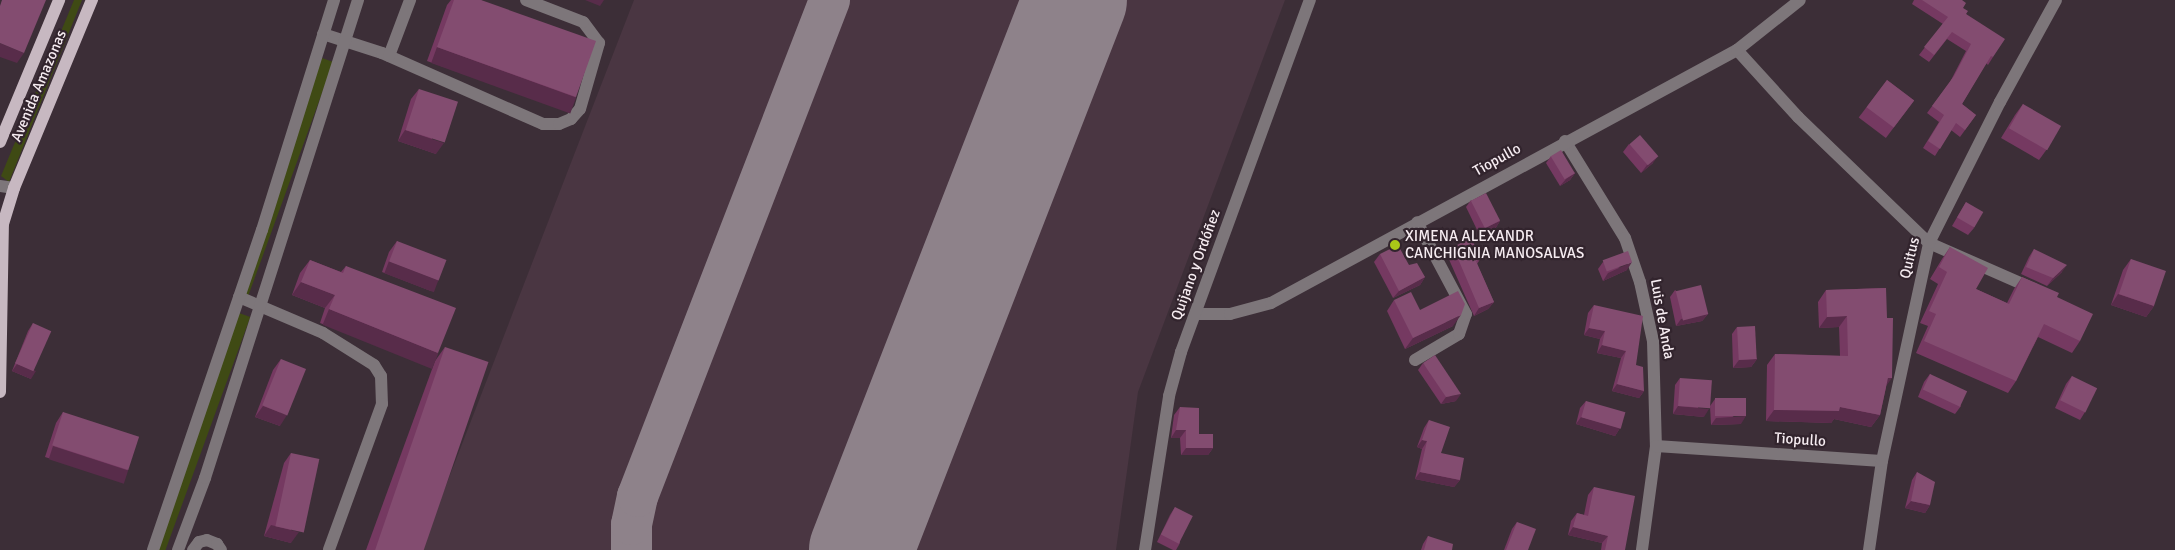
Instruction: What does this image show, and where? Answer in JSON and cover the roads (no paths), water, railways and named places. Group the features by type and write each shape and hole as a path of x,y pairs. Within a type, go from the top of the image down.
{"main road":[{"name":"Avenida Amazonas","path":"0,142 60,0"},
{"name":"Avenida Amazonas","path":"0,392 3,224 14,188 92,0"}],"street":[{"path":"153,550 239,297 334,0"},
{"path":"178,550 261,305 358,0"},
{"path":"389,56 410,0"},
{"path":"323,34 389,56 543,124 566,122 576,114 583,103 599,43 583,22 526,0"},
{"name":"Quijano y Ordóñez","path":"1145,550 1169,396 1196,314 1310,0"},
{"name":"Tiopullo","path":"1196,314 1230,314 1271,303 1565,141 1737,50 1800,0"},
{"name":"Quitus","path":"1869,550 1882,461 1929,243 2000,102 2056,0"},
{"path":"1737,50 1804,124 1929,243 2045,293"},
{"name":"Luis de Anda","path":"1565,141 1625,238 1640,282 1653,341 1656,446 1642,550"},
{"path":"0,186 14,188"},
{"path":"1415,360 1460,334 1466,314 1417,222"},
{"path":"239,297 323,333 374,365 381,376 382,404 329,550"},
{"name":"Tiopullo","path":"1656,446 1882,461"},
{"path":"193,550 199,542 207,540 217,544 221,550"}],"place":[{"name":"XIMENA ALEXANDR CANCHIGNIA MANOSALVAS","path":"1395,245"}]}
